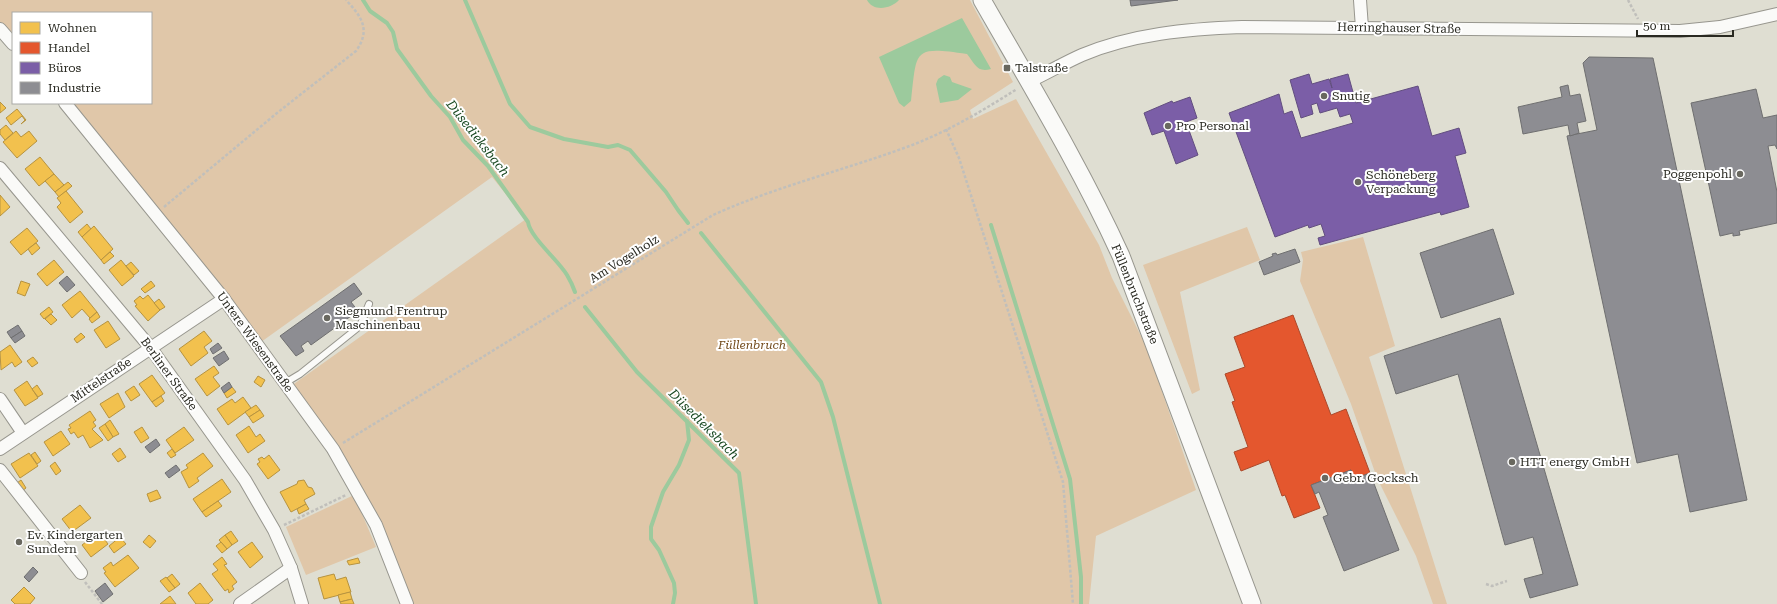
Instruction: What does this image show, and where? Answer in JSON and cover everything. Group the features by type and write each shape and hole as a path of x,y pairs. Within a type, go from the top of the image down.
{"street":[{"name":"Füllenbruchstraße","path":"982,0 1030,81 1096,201 1121,256 1252,604"},
{"path":"1360,0 1362,28"},
{"name":"Herringhauser Straße","path":"1030,81 1083,55 1137,38 1198,28 1703,29 1745,22 1777,14"},
{"path":"0,29 12,43"},
{"name":"Untere Wiesenstraße","path":"66,104 224,299 333,449 376,525 407,604"},
{"name":"Berliner Straße","path":"0,168 150,347 245,480 261,504 274,530 291,568 302,604"},
{"name":"Mittelstraße","path":"0,449 150,347 224,299"},
{"path":"0,399 23,433"},
{"path":"0,470 81,573"},
{"path":"240,604 275,577 291,568"}],"lane":[{"path":"285,383 300,374 360,326 369,304"}],"path":[{"path":"156,214 277,113 356,51 362,42 364,26 360,16 346,0"},
{"path":"1628,0 1643,30"},
{"name":"Am Vogelholz","path":"333,449 713,215 744,201 906,148 984,110 1030,81"},
{"path":"946,129 959,158 1063,482 1073,604"},
{"path":"274,530 357,490"},
{"path":"81,573 82,578 102,604"},
{"path":"1486,584 1492,586 1507,581"}],"green space":[{"name":"Füllenbruch","path":"0,0 970,0 1013,82 970,110 973,119 1016,99 1099,245 1112,278 1147,348 1196,490 1096,536 1089,604 411,604 380,523 291,386 526,219 492,177 261,342 68,104 152,104 152,12 12,12 12,38 0,24"},
{"path":"1247,227 1260,260 1180,292 1200,390 1192,394 1143,265"},
{"path":"1363,237 1395,346 1369,357 1447,604 1433,604 1416,556 1377,478 1351,404 1300,281 1303,260 1301,252"},
{"path":"354,495 376,547 306,575 286,527"}],"shaded area":[{"path":"867,0 899,0 887,7 878,8 870,4"},
{"path":"962,18 991,69 979,69 967,54 936,51 927,52 921,55 917,62 911,101 904,107 899,103 879,57"},
{"path":"944,75 950,77 952,82 972,89 958,100 940,103 936,84 938,79"}],"building: Wohnen":[{"path":"0,102 6,108 0,113"},
{"path":"17,109 26,120 21,124 25,120 22,116 11,125 6,118"},
{"path":"6,125 13,133 5,140 0,134 0,130"},
{"path":"16,131 21,137 29,131 37,141 17,158 3,142"},
{"path":"40,157 54,174 39,186 25,169"},
{"path":"54,174 64,185 55,192 45,181"},
{"path":"68,182 72,186 59,197 55,192"},
{"path":"66,191 83,212 70,223 57,207 61,203 57,198"},
{"path":"0,195 10,207 0,216"},
{"path":"87,224 91,229 82,237 78,232"},
{"path":"94,226 113,249 101,260 82,237"},
{"path":"27,228 38,241 21,255 10,242"},
{"path":"36,243 40,248 32,255 28,249"},
{"path":"110,252 114,256 104,264 101,260"},
{"path":"54,260 64,272 47,286 37,274"},
{"path":"121,260 134,276 122,286 109,270"},
{"path":"131,262 139,271 134,275 126,266"},
{"path":"21,281 30,284 25,296 17,293"},
{"path":"151,281 155,286 145,293 141,289"},
{"path":"80,291 97,312 90,318 82,309 72,318 62,305"},
{"path":"148,295 160,310 148,321 135,306 137,305 134,301 140,296 143,299"},
{"path":"159,299 165,307 160,310 154,303"},
{"path":"49,307 53,312 44,319 40,314"},
{"path":"97,312 100,317 92,323 89,319"},
{"path":"51,314 57,320 51,325 45,319"},
{"path":"108,321 120,339 106,348 94,330"},
{"path":"204,331 212,341 204,347 208,353 191,366 179,349"},
{"path":"81,333 85,337 77,343 74,339"},
{"path":"10,345 22,362 15,367 12,362 1,370 0,352"},
{"path":"33,357 38,363 32,367 27,361"},
{"path":"214,366 219,373 213,377 220,386 207,396 195,379"},
{"path":"152,375 165,393 152,402 139,384"},
{"path":"258,376 265,380 261,387 254,382"},
{"path":"27,381 38,398 25,406 14,390"},
{"path":"37,385 43,394 38,397 32,389"},
{"path":"134,386 140,395 131,401 125,392"},
{"path":"232,387 236,392 227,398 224,393"},
{"path":"118,393 125,407 109,418 100,404"},
{"path":"161,396 164,401 156,407 152,402"},
{"path":"243,397 251,408 228,425 217,409 232,399 235,403"},
{"path":"256,405 260,410 249,417 245,412"},
{"path":"260,410 264,416 253,423 249,417"},
{"path":"90,411 96,420 93,422 96,426 92,429 103,440 90,448 83,435 78,438 74,432 71,434 68,429 71,428 69,425"},
{"path":"110,420 119,434 113,437 105,424"},
{"path":"105,424 113,437 108,441 99,428"},
{"path":"249,426 256,437 260,434 265,441 248,453 236,435"},
{"path":"142,427 149,438 141,443 134,432"},
{"path":"184,427 194,440 175,453 166,440"},
{"path":"61,431 70,444 53,456 44,442"},
{"path":"120,448 126,457 118,462 112,454"},
{"path":"172,449 176,455 171,458 167,453"},
{"path":"35,452 41,461 37,464 31,455"},
{"path":"29,453 38,466 20,478 11,464"},
{"path":"203,453 213,466 197,478 199,481 189,488 181,472 188,468 186,465"},
{"path":"269,455 280,470 268,479 257,464 260,462 258,459 262,457 264,459"},
{"path":"55,462 61,471 56,475 50,466"},
{"path":"222,479 231,492 202,512 193,499"},
{"path":"21,480 26,488 22,491 17,483"},
{"path":"304,480 308,487 312,488 315,494 304,500 306,504 291,512 280,492 297,484 298,481"},
{"path":"157,490 161,498 150,502 147,494"},
{"path":"218,501 222,506 206,517 202,512"},
{"path":"306,504 309,509 299,514 297,509"},
{"path":"80,505 91,518 72,532 62,519"},
{"path":"231,531 238,541 232,545 225,535"},
{"path":"99,532 108,544 91,557 82,545"},
{"path":"149,535 156,541 150,548 143,542"},
{"path":"225,535 232,545 227,549 219,540"},
{"path":"120,537 126,544 114,553 109,546"},
{"path":"221,542 227,549 222,553 216,546"},
{"path":"252,542 263,557 250,568 238,552"},
{"path":"128,555 139,568 115,587 104,573 106,572 103,568 111,562 113,566"},
{"path":"222,557 227,564 224,565 237,582 232,586 234,589 229,593 228,589 225,591 212,574 218,570 213,564"},
{"path":"358,558 360,563 349,565 347,561"},
{"path":"172,574 180,584 175,588 167,578"},
{"path":"334,574 336,580 346,577 351,592 324,599 318,578"},
{"path":"166,577 175,588 169,592 160,581"},
{"path":"200,583 213,600 208,604 196,604 188,593"},
{"path":"24,587 35,598 30,604 15,604 11,600"},
{"path":"350,592 352,599 340,602 338,595"},
{"path":"170,596 176,604 160,604"},
{"path":"352,599 354,604 341,604 340,602"}],"building: Handel":[{"path":"1293,315 1331,415 1346,409 1370,473 1354,479 1351,470 1311,485 1320,508 1294,518 1285,495 1282,496 1269,460 1241,471 1234,452 1248,447 1232,402 1235,401 1225,374 1245,367 1234,337"}],"building: Büros":[{"name":"Schöneberg Verpackung","path":"1309,74 1312,84 1329,79 1332,88 1330,79 1348,74 1356,103 1418,86 1432,136 1459,128 1466,153 1455,156 1469,207 1441,215 1440,212 1320,245 1318,238 1325,236 1321,224 1309,228 1308,225 1275,237 1229,113 1279,94 1284,114 1292,111 1301,138 1353,123 1350,114 1340,117 1337,108 1320,113 1317,103 1311,105 1313,114 1301,118 1290,80"},
{"name":"Pro Personal","path":"1190,97 1197,118 1186,122 1198,155 1176,164 1164,131 1152,135 1144,113 1172,101 1173,103"}],"building: Industrie":[{"path":"1130,0 1178,0 1131,6"},
{"path":"1589,57 1653,58 1747,500 1690,512 1678,454 1637,463 1567,136 1597,130 1583,63"},
{"path":"1568,85 1570,96 1580,94 1586,121 1577,123 1579,133 1570,136 1568,125 1523,134 1518,107 1562,97 1560,87"},
{"name":"Poggenpohl","path":"1756,89 1763,118 1777,115 1777,149 1775,145 1768,146 1777,192 1777,223 1739,231 1740,235 1733,236 1733,233 1720,236 1691,103"},
{"path":"1493,229 1514,294 1441,318 1420,253"},
{"path":"1295,249 1300,262 1264,275 1259,262 1273,256 1272,254 1276,253 1277,255"},
{"path":"67,276 75,285 67,292 59,283"},
{"name":"Siegmund Frentrup Maschinenbau","path":"354,283 362,294 351,302 358,311 311,345 308,341 301,346 304,351 296,356 280,336"},
{"name":"HTT energy GmbH","path":"1500,318 1578,585 1530,598 1524,579 1543,574 1533,537 1505,545 1458,374 1396,394 1384,356"},
{"path":"18,325 22,331 11,338 7,332"},
{"path":"22,331 25,336 15,343 11,338"},
{"path":"218,343 222,348 213,354 210,349"},
{"path":"224,351 229,359 219,366 213,358"},
{"path":"229,382 232,387 224,393 221,388"},
{"path":"156,439 160,445 150,453 145,447"},
{"path":"176,465 180,470 169,478 165,473"},
{"path":"1351,470 1354,479 1370,473 1399,550 1344,571 1323,517 1328,515 1319,492 1315,494 1311,485"},
{"path":"33,567 38,572 29,582 24,577"},
{"path":"105,583 113,594 103,602 95,591"}],"waterway":[{"name":"Düsedieksbach","path":"363,0 370,11 387,23 393,32 397,49 431,96 450,117 463,140 488,166 528,222 530,228 539,241 563,269 575,292"},
{"path":"465,0 510,104 530,127 564,139 608,147 618,145 630,150 666,192 688,223"},
{"path":"991,225 1070,479 1081,577 1081,604"},
{"path":"701,233 821,382 833,417 880,604"},
{"name":"Düsedieksbach","path":"585,307 637,372 739,473 756,604"},
{"path":"673,604 675,593 674,583 659,550 651,539 651,527 663,492 679,465 689,440 687,421"}],"place":[{"name":"Talstraße","path":"1007,68"},
{"name":"Snutig","path":"1324,96"},
{"name":"Pro Personal","path":"1168,126"},
{"name":"Poggenpohl","path":"1740,174"},
{"name":"Schöneberg Verpackung","path":"1358,182"},
{"name":"Siegmund Frentrup Maschinenbau","path":"327,318"},
{"name":"HTT energy GmbH","path":"1512,462"},
{"name":"Gebr. Gocksch","path":"1325,478"},
{"name":"Ev. Kindergarten Sundern","path":"19,542"}]}
